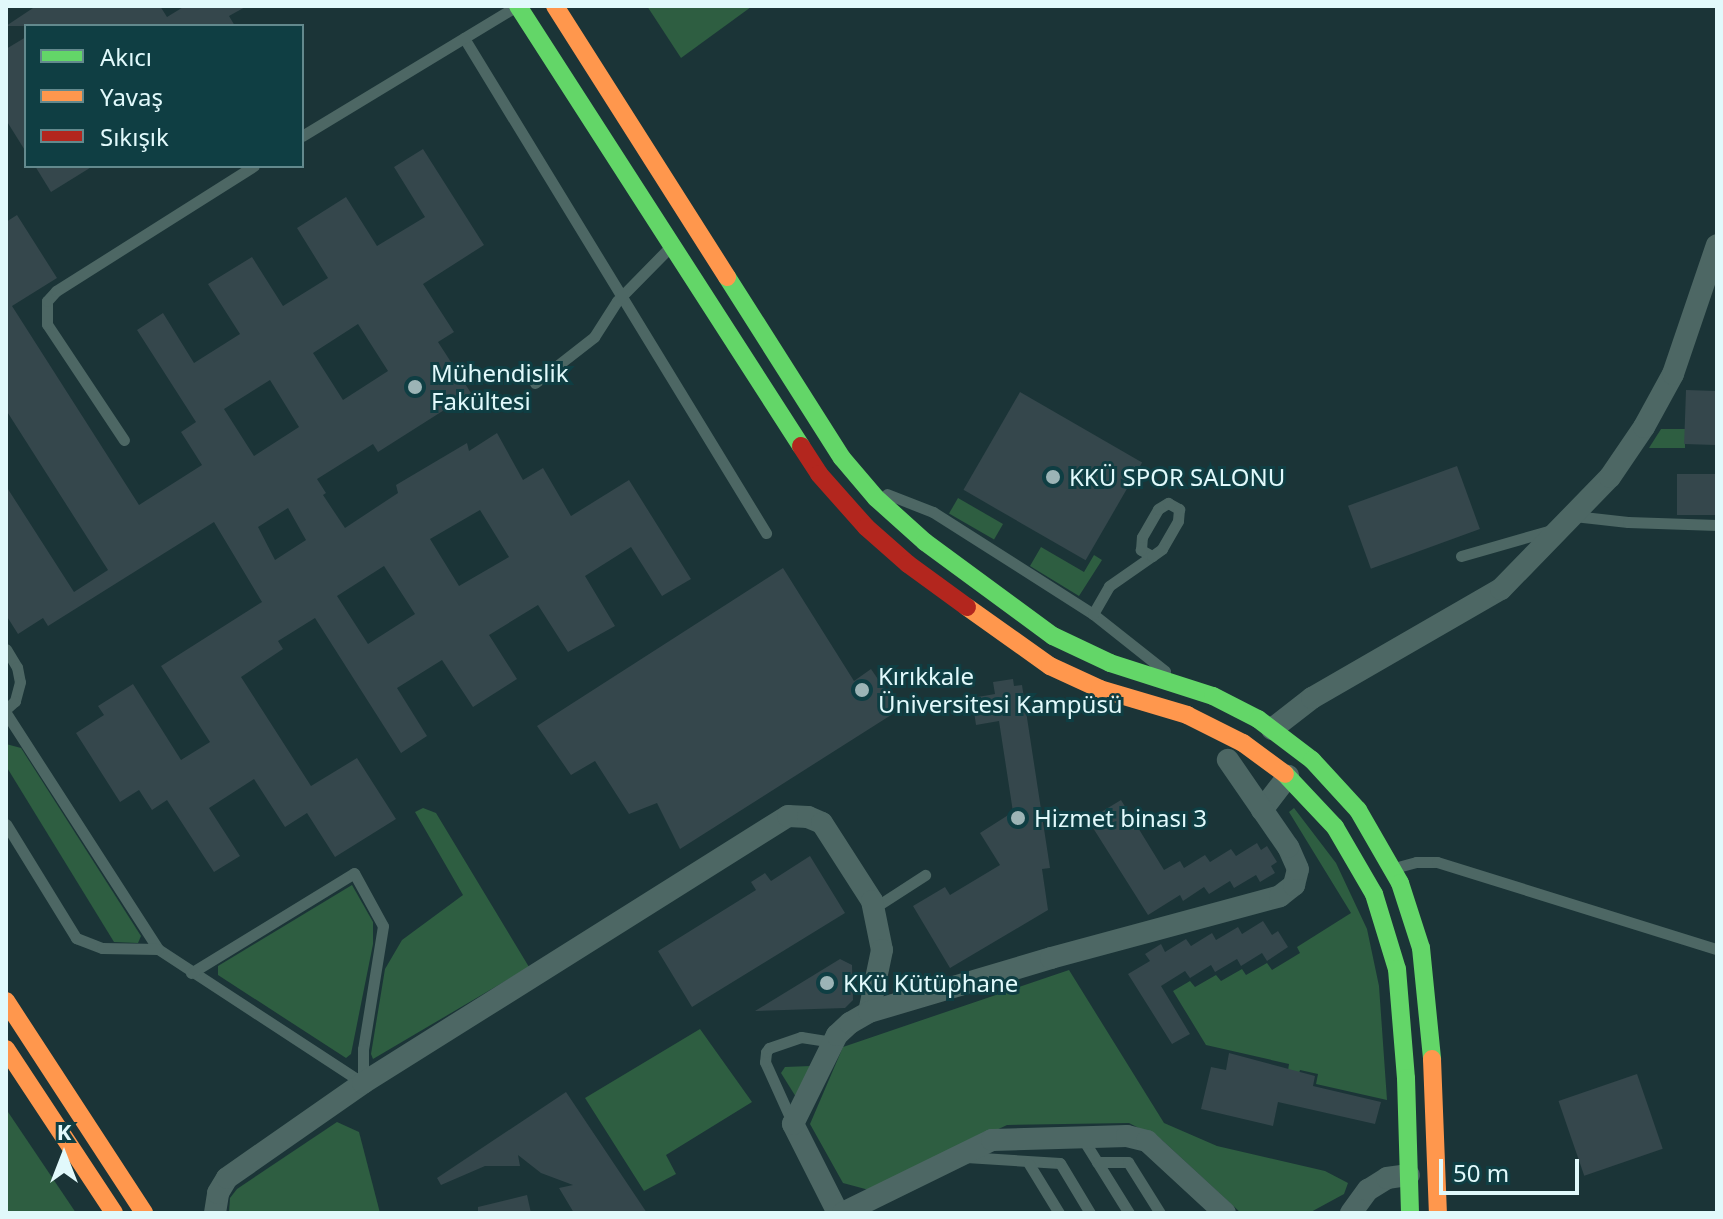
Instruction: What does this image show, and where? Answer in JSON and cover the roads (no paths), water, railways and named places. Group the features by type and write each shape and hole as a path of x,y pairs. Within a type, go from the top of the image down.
{"street":[{"path":"518,6 819,474 886,546 1050,666 1100,689 1202,721 1243,743 1288,776 1335,827 1368,880 1385,923 1397,969 1406,1078 1410,1213"},
{"path":"555,6 842,458 867,488 925,542 1053,636 1110,663 1181,684 1228,703 1272,729 1306,755 1358,810 1393,868 1412,915 1424,964 1434,1077 1438,1213"},
{"path":"672,245 695,230"},
{"path":"1272,729 1312,698 1501,589 1568,521 1622,461 1664,392 1717,245"},
{"path":"1262,810 1306,755"},
{"path":"1225,1213 1147,1141 1127,1136 1081,1136 996,1139 954,1156 840,1213 793,1124 834,1042 850,1023 869,1012 1280,896 1294,885 1298,869 1288,847 1228,760"},
{"path":"215,1213 218,1193 227,1178 363,1083 783,818 803,816 822,823 874,908 882,957 869,1012"},
{"path":"1368,880 1393,868"},
{"path":"6,1001 62,1092 144,1213"},
{"path":"6,1049 114,1213"},
{"path":"1331,1213 1352,1210 1368,1190 1387,1178 1437,1174"}],"lane":[{"path":"304,135 518,6"},
{"path":"464,38 766,533"},
{"path":"124,440 47,324 47,301 56,291 251,168"},
{"path":"535,383 594,337 622,296 672,245"},
{"path":"867,488 933,512 1093,614 1181,684"},
{"path":"1461,556 1568,521 1717,525"},
{"path":"1093,614 1109,586 1152,556"},
{"path":"6,649 17,667 20,682 15,701 6,711 158,949 363,1083"},
{"path":"6,824 76,938 106,949 158,949"},
{"path":"1393,868 1416,862 1437,862 1717,949"},
{"path":"191,973 354,873 383,926 363,1049 363,1083"},
{"path":"874,908 925,875"},
{"path":"793,1124 765,1062 766,1052 769,1048 801,1037 834,1042"},
{"path":"1081,1136 1129,1213"},
{"path":"954,1156 1029,1164 1060,1163 1090,1213"},
{"path":"1097,1162 1128,1162 1160,1213"},
{"path":"1029,1164 1059,1213"}],"place":[{"name":"Mühendislik Fakültesi","path":"415,387"},
{"name":"KKÜ SPOR SALONU","path":"1053,477"},
{"name":"Kırıkkale Üniversitesi Kampüsü","path":"862,690"},
{"name":"Hizmet binası 3","path":"1018,818"},
{"name":"KKü Kütüphane","path":"827,983"}]}
